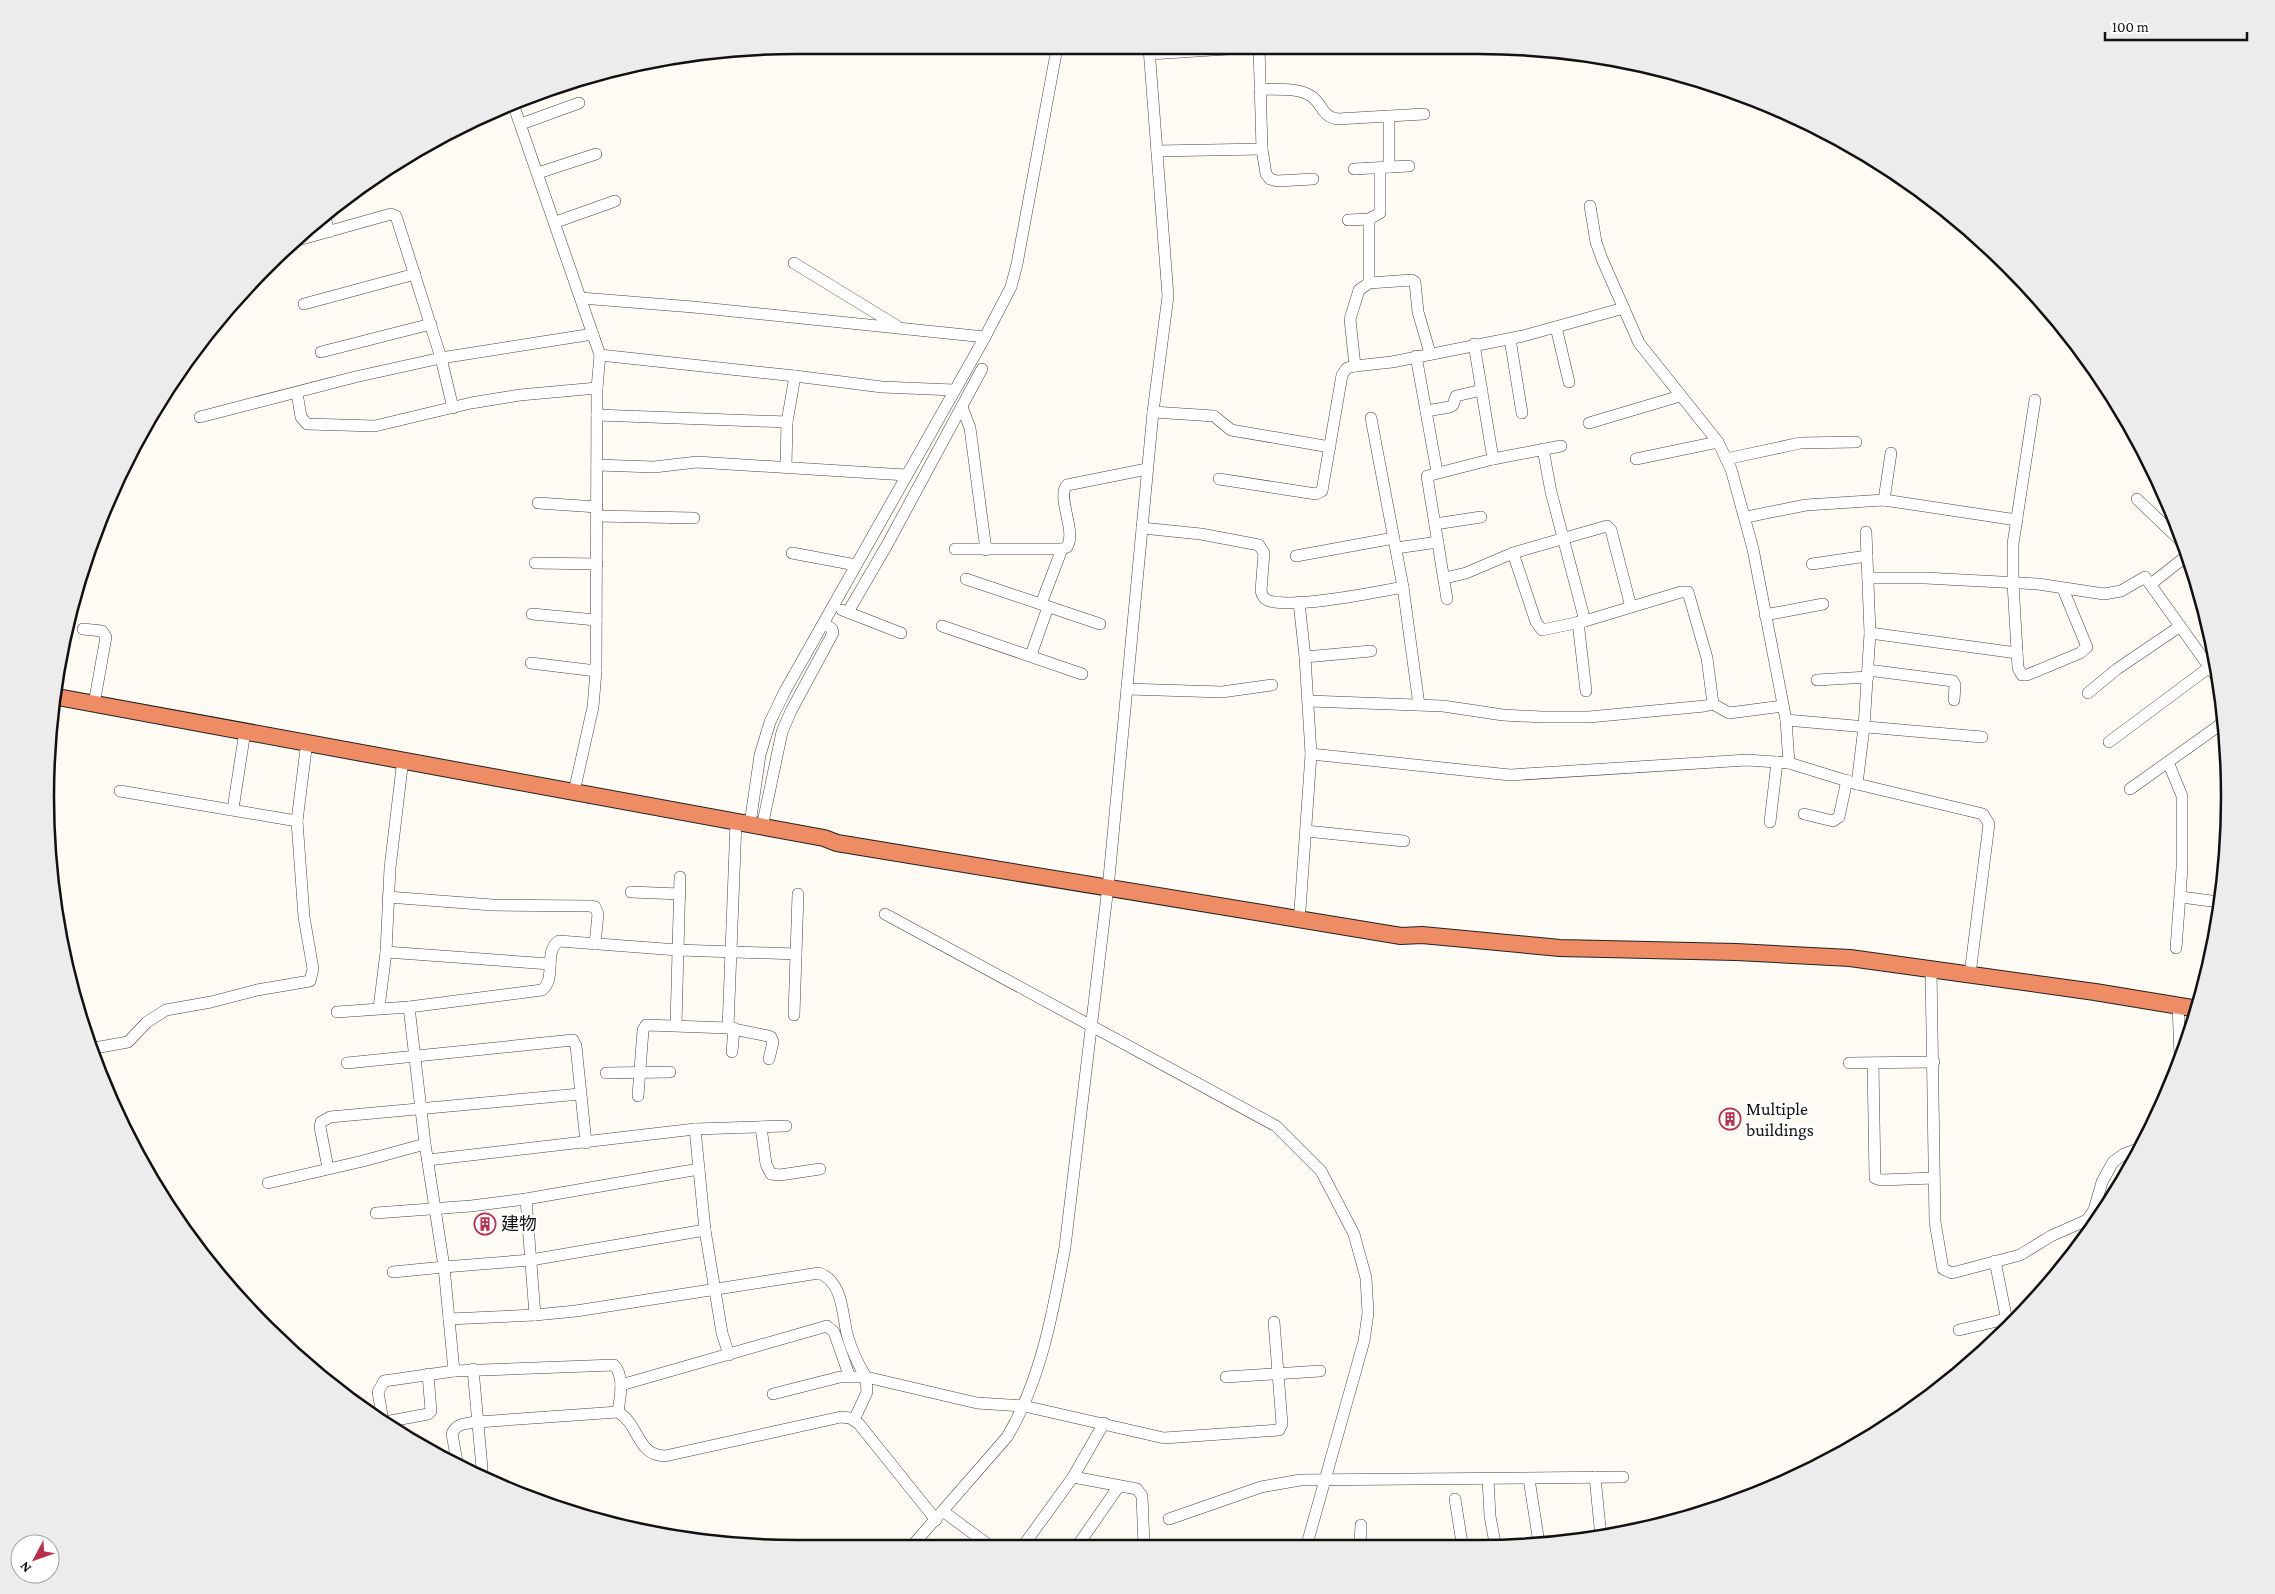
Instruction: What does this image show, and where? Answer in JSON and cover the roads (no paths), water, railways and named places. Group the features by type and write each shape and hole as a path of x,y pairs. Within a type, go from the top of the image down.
{"highway":[{"path":"60,698 306,741 824,838 837,843 1300,910 1411,929 1422,935"},
{"path":"1108,883 1402,936 1422,935 1560,948 1821,956 1931,968 2190,1007"}],"street":[{"path":"732,1052 732,950 760,755 770,722 785,691 985,337 1011,287 1017,264 1056,54"},
{"path":"918,1540 1006,1437 1024,1406 1035,1377 1046,1335 1065,1247 1108,883 1147,469 1168,296 1150,54"},
{"path":"1259,54 1264,168 1270,179 1277,181 1313,179"},
{"path":"1260,89 1301,92 1311,96 1329,118 1424,114"},
{"path":"521,124 579,103"},
{"path":"515,109 556,222 600,355 596,388 598,564 596,671 593,707 574,792"},
{"path":"1348,220 1369,220 1380,213 1389,116"},
{"path":"1157,151 1262,149"},
{"path":"538,173 596,154"},
{"path":"1354,169 1410,166"},
{"path":"556,222 615,201"},
{"path":"1590,206 1596,242 1639,343 1718,442 1726,459 1746,517 1786,720 1789,763"},
{"path":"308,237 391,214 399,222 441,358 453,408"},
{"path":"1369,220 1369,283"},
{"path":"326,222 329,232"},
{"path":"794,263 899,327"},
{"path":"304,304 414,274"},
{"path":"1355,366 1350,318 1359,290 1369,283 1412,280 1415,282 1418,312 1430,353"},
{"path":"581,298 899,327 985,337"},
{"path":"1219,479 1316,494 1322,491 1342,376 1347,368 1392,362 1510,338 1624,308"},
{"path":"321,352 431,324"},
{"path":"1556,327 1569,382"},
{"path":"200,417 441,358 593,334"},
{"path":"1510,338 1522,413"},
{"path":"1474,344 1493,459"},
{"path":"600,355 882,387 954,390"},
{"path":"1416,356 1437,472"},
{"path":"848,612 887,545 982,369"},
{"path":"786,466 787,422 796,376"},
{"path":"297,392 301,417 307,424 375,426 520,395 596,388"},
{"path":"1426,411 1450,407 1453,405 1456,396 1482,390"},
{"path":"1589,423 1680,396"},
{"path":"2035,400 2013,544 2017,652 2019,672 2022,675 2028,675 2085,650 2086,643 2063,589"},
{"path":"962,407 970,428 986,550"},
{"path":"1153,412 1214,416 1231,430 1330,447"},
{"path":"597,415 787,422"},
{"path":"1370,418 1403,587 1418,705"},
{"path":"1636,459 1718,442"},
{"path":"1726,459 1800,444 1856,442"},
{"path":"1447,598 1427,476 1493,459 1561,446"},
{"path":"1543,449 1581,621 1586,691"},
{"path":"1884,500 1890,453"},
{"path":"597,465 654,467 696,462 786,466 906,475"},
{"path":"955,548 986,550 1062,549 1067,547 1070,538 1064,492 1067,485 1147,469"},
{"path":"2137,499 2170,526"},
{"path":"1746,517 1806,505 1884,500 2017,520"},
{"path":"538,503 597,512 694,518"},
{"path":"1435,524 1481,516"},
{"path":"1444,578 1466,573 1513,552 1604,527 1610,528 1631,607"},
{"path":"1142,528 1201,534 1259,545 1264,553 1261,590 1263,596 1270,600 1299,602 1403,587"},
{"path":"1804,814 1833,821 1837,819 1852,782 1864,727 1868,673 1870,632 1866,532"},
{"path":"1296,556 1395,543 1438,542"},
{"path":"1031,655 1062,549"},
{"path":"1513,552 1539,628 1547,630 1681,592 1688,592 1707,658 1713,704"},
{"path":"792,553 856,565"},
{"path":"1812,564 1867,556"},
{"path":"2151,584 2182,559"},
{"path":"535,563 598,564"},
{"path":"1868,578 1925,578 2038,584 2063,589 2113,594 2145,577 2180,627 2209,662"},
{"path":"966,579 1100,624"},
{"path":"1299,602 1305,658 1311,754 1300,910"},
{"path":"1765,615 1823,604"},
{"path":"834,606 901,633"},
{"path":"532,614 596,620"},
{"path":"942,626 1082,674"},
{"path":"2088,693 2133,657 2180,627"},
{"path":"82,629 102,631 106,637 94,704"},
{"path":"1870,632 2017,652"},
{"path":"1305,658 1371,651"},
{"path":"531,663 596,671"},
{"path":"2109,742 2210,668"},
{"path":"1817,680 1868,673 1953,681 1955,685 1954,700"},
{"path":"1127,689 1222,692 1272,685"},
{"path":"1308,701 1418,705 1542,718 1589,717 1713,704 1729,713 1783,706"},
{"path":"1786,720 1982,736"},
{"path":"2130,789 2218,726"},
{"path":"232,809 245,731"},
{"path":"97,1048 128,1042 147,1022 166,1010 211,1002 257,990 310,981 313,969 304,917 297,821 306,741"},
{"path":"1311,754 1510,776 1747,760 1789,763 1852,782 1983,814 1988,824 1970,974"},
{"path":"380,1008 386,952 388,897 402,759"},
{"path":"1770,822 1777,762"},
{"path":"2168,762 2182,796 2181,897 2176,948"},
{"path":"120,791 297,821"},
{"path":"1306,831 1404,841"},
{"path":"676,1024 680,877"},
{"path":"631,892 680,894"},
{"path":"794,1015 798,894"},
{"path":"388,897 484,905 595,907 598,914 595,944"},
{"path":"2181,897 2214,901"},
{"path":"885,914 1092,1028 1276,1126 1321,1171 1354,1234 1366,1278 1368,1313 1362,1350 1308,1540"},
{"path":"337,1012 408,1006 542,990 547,986 553,948 559,941 678,950 732,950 796,954"},
{"path":"386,952 550,964"},
{"path":"1931,968 1934,1062 1935,1222 1943,1269 1952,1273 2020,1255 2051,1236 2087,1220 2094,1210 2102,1182 2113,1162 2131,1151"},
{"path":"2178,1005 2179,1043"},
{"path":"408,1006 424,1144 436,1208 444,1267 454,1371"},
{"path":"638,1096 643,1026 676,1024 731,1028 771,1037 773,1042 769,1059"},
{"path":"347,1063 573,1040 576,1046 586,1143"},
{"path":"1849,1063 1934,1062"},
{"path":"1873,1063 1875,1178 1881,1180 1934,1178"},
{"path":"606,1074 670,1072"},
{"path":"328,1168 320,1127 324,1119 420,1108 580,1094"},
{"path":"428,1160 695,1129 786,1126"},
{"path":"761,1127 766,1164 771,1174 780,1175 820,1169"},
{"path":"695,1129 705,1230 722,1333 729,1355"},
{"path":"268,1182 363,1162 424,1144"},
{"path":"376,1214 526,1199 699,1169"},
{"path":"526,1199 535,1314"},
{"path":"393,1272 531,1260 705,1230"},
{"path":"1995,1261 2007,1320"},
{"path":"449,1319 576,1311 819,1273 827,1276 838,1293 847,1335 859,1366 866,1377 867,1392 854,1420"},
{"path":"773,1394 849,1375 866,1377 977,1403 1024,1406 1164,1438 1275,1431 1279,1430 1282,1424 1274,1322"},
{"path":"1959,1330 2005,1322"},
{"path":"621,1384 827,1326 834,1332 849,1375"},
{"path":"382,1414 378,1392 384,1381 472,1369 608,1364 614,1365 617,1369 621,1384 618,1412"},
{"path":"472,1369 482,1470"},
{"path":"1226,1377 1320,1371"},
{"path":"393,1420 428,1414 431,1411 428,1374"},
{"path":"456,1458 452,1434 454,1430 463,1424 478,1422 618,1412 630,1422 648,1452 654,1456 665,1456 841,1417 854,1420 940,1516 980,1540"},
{"path":"1027,1540 1073,1477 1104,1423"},
{"path":"1073,1477 1137,1489 1142,1496 1144,1540"},
{"path":"1169,1519 1261,1487 1300,1480 1624,1477"},
{"path":"1595,1478 1600,1530"},
{"path":"1488,1479 1490,1516 1494,1540"},
{"path":"1530,1479 1538,1538"},
{"path":"1082,1540 1119,1486"},
{"path":"1455,1499 1462,1540"},
{"path":"1360,1540 1361,1525"}],"place":[{"name":"Multiple buildings","path":"1730,1119"},
{"name":"建物","path":"485,1224"}]}
